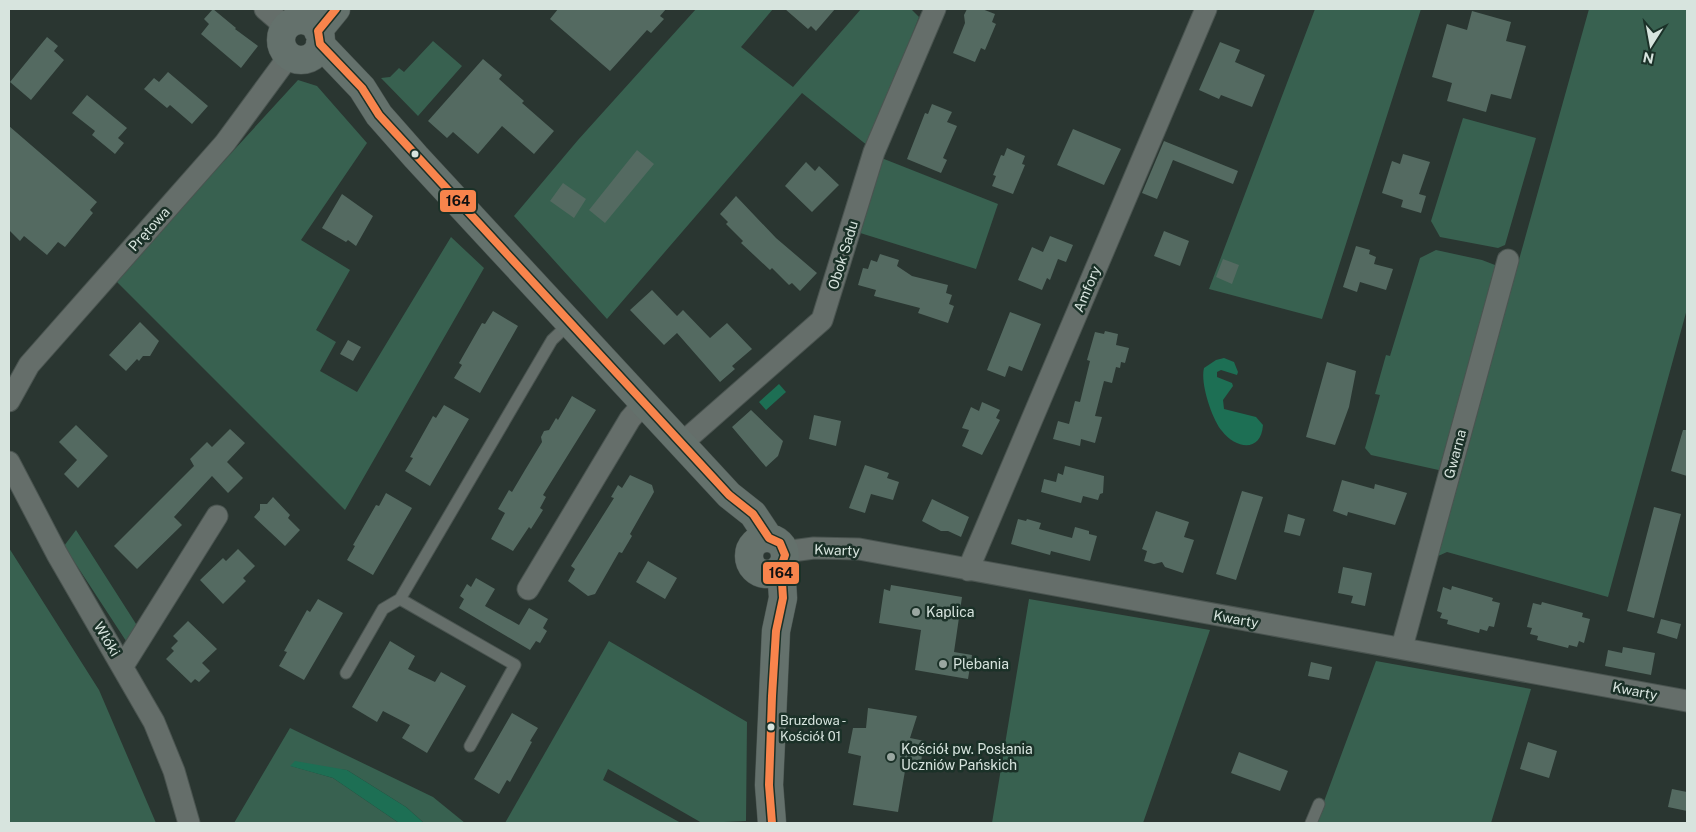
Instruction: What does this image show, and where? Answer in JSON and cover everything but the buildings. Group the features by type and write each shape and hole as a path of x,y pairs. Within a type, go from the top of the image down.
{"street":[{"path":"265,9 306,35 362,88 379,115 729,496 753,514 770,555 766,599 776,631 769,785 772,823"},
{"name":"Prętowa","path":"9,401 29,365 225,144 306,35 336,9"},
{"name":"Amfory","path":"968,570 1206,9"},
{"name":"Obok Sadu","path":"681,444 822,320 874,152 931,11"},
{"name":"Gwarna","path":"1402,648 1508,260"},
{"path":"528,589 630,419 644,403"},
{"name":"Włóki","path":"9,462 57,554 154,722 166,749 189,823"},
{"path":"123,666 217,516"},
{"name":"Kwarty","path":"770,555 814,548 859,549 1687,701"}],"lane":[{"path":"346,673 383,609 400,599 552,340 570,323"},
{"path":"400,599 516,665 470,746"},
{"path":"1311,823 1319,804"}],"shaded area":[{"path":"696,9 773,9 741,47 793,87 861,9 911,9 919,17 868,146 802,93 607,319 514,216 578,140"},
{"path":"1315,9 1421,9 1322,319 1209,289"},
{"path":"1589,9 1687,9 1687,309 1608,597 1447,552 1436,557"},
{"path":"433,41 462,66 418,116 381,78 390,77 399,68 404,72"},
{"path":"298,80 317,86 367,143 301,240 350,270 316,330 336,342 320,371 357,392 451,237 484,268 345,510 115,280"},
{"path":"1463,118 1536,138 1505,245 1498,248 1440,237 1431,221"},
{"path":"879,157 998,204 976,269 857,232"},
{"path":"1436,250 1482,260 1495,265 1498,278 1443,471 1371,455 1365,448 1380,395 1375,394 1386,355 1390,356 1420,258"},
{"path":"1224,358 1234,362 1238,372 1237,375 1221,370 1217,372 1217,377 1232,383 1233,386 1223,400 1224,409 1256,417 1263,425 1258,440 1253,444 1241,444 1234,442 1228,437 1214,418 1208,401 1203,375 1204,368 1216,360"},
{"path":"779,384 786,392 766,410 759,402"},
{"path":"76,530 138,627 128,644 64,546"},
{"path":"9,548 99,690 156,823 9,823"},
{"path":"1029,599 1210,630 1143,823 992,823"},
{"path":"609,641 747,722 746,821 702,823 608,769 603,780 681,823 505,823"},
{"path":"1376,661 1531,689 1491,823 1316,823"},
{"path":"290,728 433,797 465,823 424,823 406,807 347,770 291,766 333,778 399,823 234,823"},
{"path":"295,761 347,770 406,807 424,823 399,823 333,778 290,766"}],"transit line":[{"name":"164","path":"336,9 318,31 320,44 362,88 379,115 729,495 753,514 769,538 780,543 785,555 781,567 783,598 776,631 772,696 769,785 772,823"}],"place":[{"name":"Kaplica","path":"916,612"},
{"name":"Plebania","path":"943,664"},
{"name":"Bruzdowa - Kościół 01","path":"771,727"},
{"name":"Kościół pw. Posłania Uczniów Pańskich","path":"891,757"}]}
